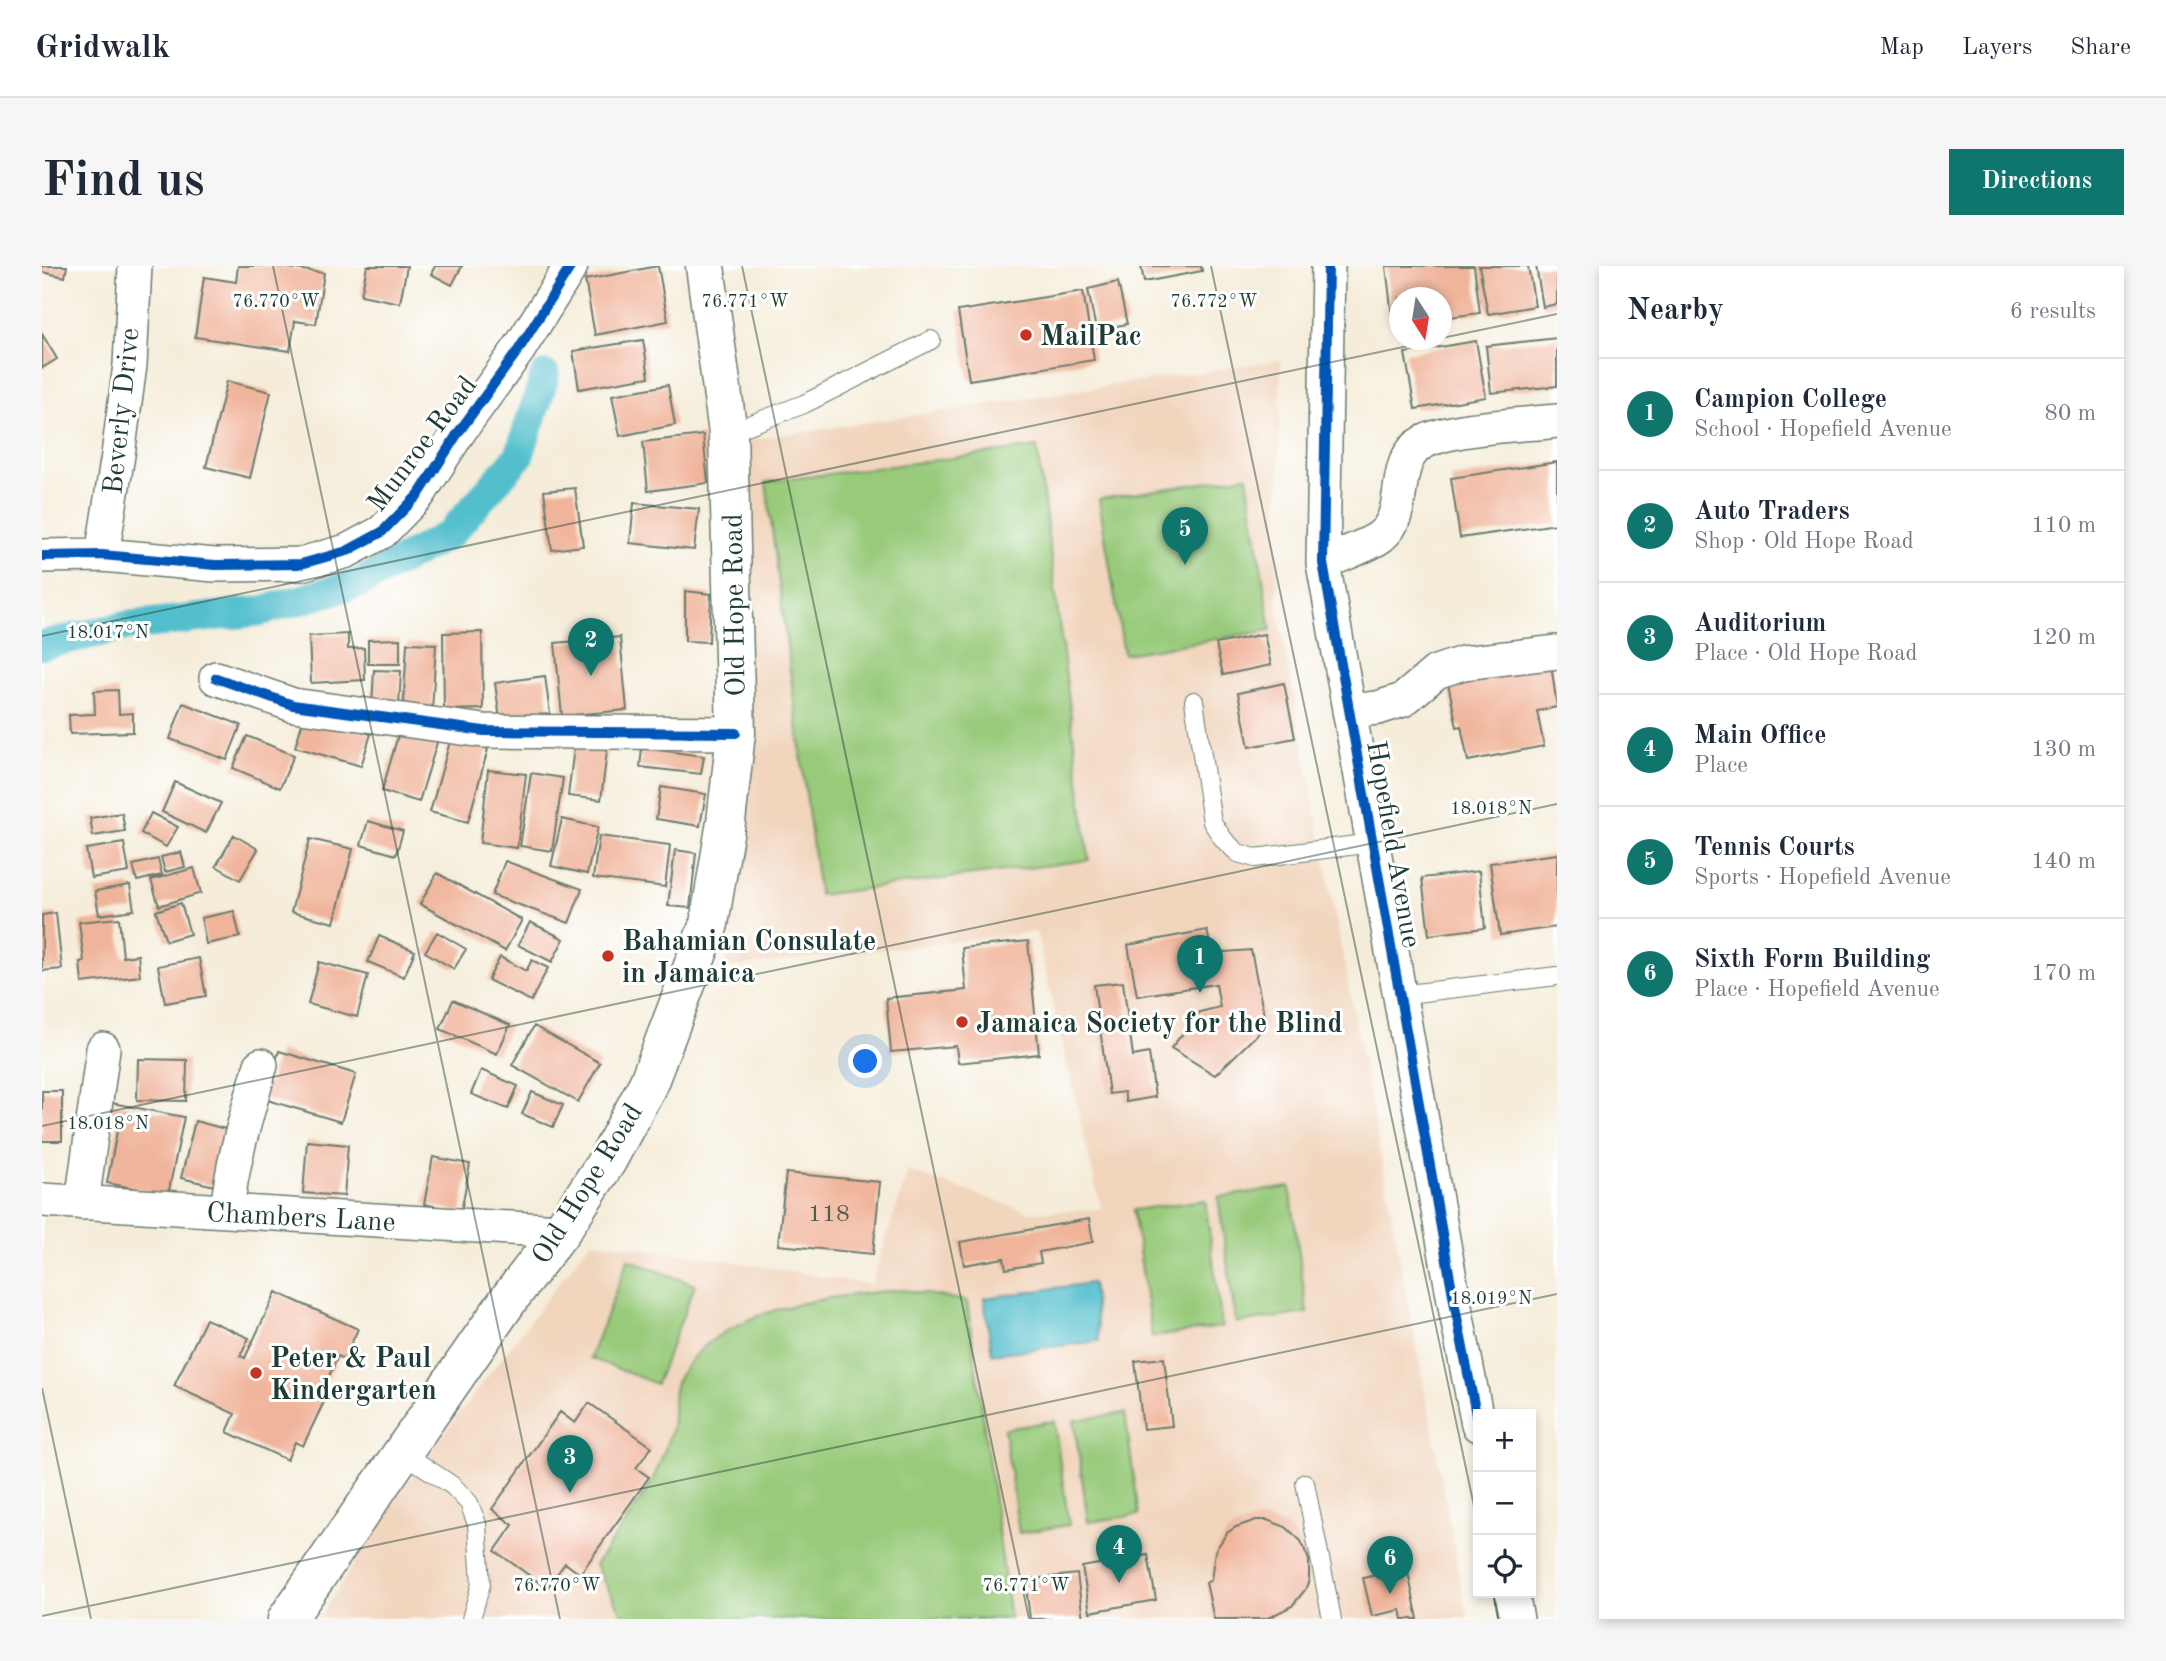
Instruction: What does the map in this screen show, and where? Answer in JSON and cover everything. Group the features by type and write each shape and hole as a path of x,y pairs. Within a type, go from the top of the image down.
{"main road":[{"name":"Old Hope Road","path":"287,1619 509,1299 561,1231 607,1161 648,1084 709,924 726,822 736,733 728,433 705,266"}],"street":[{"name":"Beverly Drive","path":"102,555 130,365 135,266"},
{"name":"Munroe Road","path":"519,349 544,266"},
{"name":"Munroe Road","path":"42,556 102,555 215,565 301,564 347,551 382,532 418,494 519,349 571,266"},
{"name":"Hopefield Avenue","path":"1328,266 1322,563 1455,1312 1475,1409"},
{"path":"1322,563 1381,537 1395,519 1407,457 1424,442 1459,432 1557,421"},
{"path":"1349,710 1378,708 1403,700 1436,672 1463,663 1557,652"},
{"path":"216,678 293,705 484,731 736,733"},
{"path":"82,1203 103,1049"},
{"path":"227,1211 230,1179 261,1065"},
{"name":"Chambers Lane","path":"42,1200 561,1231"},
{"path":"1513,1598 1517,1619"}],"lane":[{"path":"728,433 804,404 931,340"},
{"path":"1194,701 1212,822 1224,840 1238,853 1255,858 1372,843"},
{"path":"1399,995 1557,976"},
{"path":"402,1452 453,1486 470,1503 477,1524 481,1584 471,1619"},
{"path":"1306,1483 1332,1619"}],"shaded area":[{"path":"1281,360 1277,606 1468,1619 319,1619 407,1482 591,1241 690,1254 871,1285 908,1171 1030,1212 1101,1209 1036,932 724,968 747,793 737,442"}],"green space":[{"path":"1037,447 1089,860 819,895 766,482"},
{"path":"1247,476 1271,630 1124,654 1099,499"},
{"path":"1290,1187 1307,1313 1236,1323 1218,1197"},
{"path":"1205,1200 1222,1327 1152,1337 1133,1210"},
{"path":"628,1259 695,1285 656,1384 590,1358"},
{"path":"904,1290 967,1301 1010,1619 625,1619 595,1565 653,1479 672,1425 676,1383 693,1357 717,1337 745,1321 776,1310 843,1296"},
{"path":"1125,1413 1139,1515 1088,1522 1074,1420"},
{"path":"1054,1421 1069,1525 1019,1533 1004,1429"}],"water":[{"path":"1092,1283 1099,1341 992,1354 984,1298"}],"building":[{"path":"42,266 67,266 65,277 42,272"},
{"path":"238,266 275,266 324,273 316,324 295,321 290,351 195,337 204,277 236,282"},
{"path":"367,266 407,266 400,303 361,295"},
{"path":"435,266 462,266 452,285 431,274"},
{"path":"658,266 668,321 595,335 585,280"},
{"path":"1141,266 1201,266 1202,271 1144,282"},
{"path":"1386,266 1474,266 1480,313 1452,317 1452,287 1389,287 1389,291"},
{"path":"1479,266 1528,266 1535,306 1488,314"},
{"path":"1536,266 1557,266 1557,304 1543,307"},
{"path":"1118,282 1127,324 1096,330 1088,289"},
{"name":"MailPac","path":"1083,291 1094,360 969,380 958,311"},
{"path":"42,334 57,359 42,368"},
{"path":"1557,338 1557,386 1491,393 1486,346"},
{"path":"643,340 649,377 579,389 573,351"},
{"path":"1476,341 1486,397 1415,409 1405,353 1452,350 1452,345"},
{"path":"227,381 271,392 250,478 206,467"},
{"path":"668,385 675,425 620,436 612,395"},
{"path":"703,435 708,483 648,491 643,442"},
{"path":"1557,462 1557,524 1460,538 1451,478"},
{"path":"575,488 583,546 552,550 544,491"},
{"path":"634,503 699,509 694,550 630,543"},
{"path":"685,591 711,594 709,642 685,641"},
{"path":"482,632 483,709 444,710 443,633"},
{"path":"348,634 348,649 364,648 365,680 311,683 309,636"},
{"path":"1264,634 1271,665 1223,675 1216,644"},
{"path":"620,637 627,710 562,716 555,643"},
{"path":"400,639 400,664 368,664 368,640"},
{"path":"407,643 436,644 432,713 403,712"},
{"path":"1551,663 1557,707 1537,711 1544,746 1468,761 1461,726 1457,727 1448,683"},
{"path":"374,670 401,671 399,706 372,705"},
{"path":"545,676 550,714 500,720 495,683"},
{"path":"1284,683 1295,738 1249,747 1238,693"},
{"path":"118,690 119,714 133,713 133,732 70,734 69,715 95,714 94,691"},
{"path":"183,703 241,725 227,760 170,739"},
{"path":"305,714 371,734 361,766 295,747"},
{"path":"401,725 439,736 419,802 382,791"},
{"path":"247,736 294,755 280,788 233,768"},
{"path":"451,738 488,749 468,822 430,812"},
{"path":"575,739 608,743 601,800 568,796"},
{"path":"642,748 704,756 701,774 640,767"},
{"path":"488,770 526,774 517,848 480,843"},
{"path":"531,773 563,778 552,851 520,846"},
{"path":"175,782 221,803 206,833 162,812"},
{"path":"661,787 706,794 700,826 656,819"},
{"path":"122,813 125,831 93,836 90,818"},
{"path":"151,813 178,827 166,847 141,833"},
{"path":"562,819 598,827 587,874 551,866"},
{"path":"368,821 403,831 396,855 361,845"},
{"path":"234,835 258,849 240,880 216,866"},
{"path":"599,836 670,845 665,887 593,878"},
{"path":"310,839 353,849 334,923 291,912"},
{"path":"124,843 129,872 91,878 86,849"},
{"path":"675,850 696,853 690,908 668,906"},
{"path":"181,852 185,867 165,872 161,857"},
{"path":"1557,854 1557,927 1500,935 1490,863"},
{"path":"158,859 162,875 137,881 133,865"},
{"path":"505,861 582,889 569,923 492,895"},
{"path":"194,868 201,893 159,906 151,880"},
{"path":"1479,871 1485,928 1429,935 1422,878"},
{"path":"437,873 522,920 505,951 420,904"},
{"path":"130,885 134,910 99,915 95,891"},
{"path":"181,903 190,934 166,941 156,911"},
{"path":"234,911 240,937 206,944 201,918"},
{"path":"56,913 62,969 42,971 42,915"},
{"path":"119,918 123,957 138,955 140,976 82,983 80,962 84,961 79,922"},
{"path":"530,922 564,939 552,962 518,945"},
{"path":"1207,930 1212,953 1251,950 1266,1026 1215,1075 1171,1048 1200,1012 1220,1007 1216,984 1137,996 1128,945"},
{"path":"437,932 466,949 454,969 425,952"},
{"path":"379,936 415,951 404,977 368,962"},
{"name":"Jamaica Society for the Blind","path":"1028,941 1039,1054 958,1063 956,1046 891,1052 886,998 966,990 962,948"},
{"path":"500,957 526,971 532,960 548,968 531,1001 488,980"},
{"path":"199,958 206,996 165,1003 158,966"},
{"path":"319,962 368,975 357,1017 308,1004"},
{"path":"1123,982 1133,1056 1149,1053 1155,1097 1126,1102 1124,1092 1109,1094 1094,985"},
{"path":"453,1000 510,1025 497,1054 440,1029"},
{"path":"534,1026 600,1063 578,1102 512,1065"},
{"path":"279,1051 356,1074 341,1122 264,1099"},
{"path":"138,1059 187,1060 186,1101 137,1100"},
{"path":"481,1070 518,1086 508,1109 471,1094"},
{"path":"42,1091 62,1091 62,1141 42,1141"},
{"path":"532,1092 563,1105 553,1127 522,1114"},
{"path":"112,1103 184,1117 168,1195 107,1183 118,1126 108,1124"},
{"path":"195,1121 233,1131 219,1187 181,1178"},
{"path":"307,1141 348,1145 344,1196 303,1193"},
{"path":"433,1157 470,1164 461,1212 424,1204"},
{"path":"786,1173 880,1182 873,1254 778,1245"},
{"path":"1089,1219 1093,1242 1039,1252 1041,1263 1006,1269 1004,1258 964,1265 960,1242"},
{"name":"Peter & Paul Kindergarten","path":"276,1292 358,1329 344,1359 338,1356 324,1387 330,1389 303,1446 295,1442 287,1460 227,1432 235,1414 174,1386 206,1319 249,1338 240,1356 245,1358"},
{"path":"1164,1358 1172,1426 1143,1429 1135,1361"},
{"path":"589,1403 652,1447 636,1468 649,1477 580,1574 565,1563 547,1588 495,1551 513,1525 492,1509 560,1412 575,1423"},
{"path":"1256,1520 1267,1520 1286,1527 1301,1541 1309,1560 1309,1580 1305,1590 1292,1606 1266,1619 1214,1619 1206,1583 1211,1580 1215,1551 1227,1533"},
{"path":"1148,1555 1156,1600 1090,1612 1082,1567"},
{"path":"1407,1568 1418,1619 1403,1619 1401,1610 1372,1616 1363,1578"},
{"path":"1077,1574 1083,1619 1030,1619 1025,1580"}],"waterway":[{"path":"42,645 126,626 261,611 359,583 450,534 519,456 545,375"}],"cycle path":[{"path":"42,556 102,555 215,565 301,564 347,551 382,532 419,494 458,433 519,349 571,266"},
{"path":"1328,266 1323,563 1475,1409"},
{"path":"216,678 293,705 484,731 736,733"}],"place":[{"name":"MailPac","path":"1026,335"},
{"name":"Tennis Courts","path":"1185,565"},
{"name":"Auto Traders","path":"591,676"},
{"name":"Bahamian Consulate in Jamaica","path":"608,956"},
{"name":"Campion College","path":"1200,993"},
{"name":"Jamaica Society for the Blind","path":"962,1022"},
{"name":"Peter & Paul Kindergarten","path":"256,1373"},
{"name":"Auditorium","path":"570,1493"},
{"name":"Main Office","path":"1119,1583"},
{"name":"Sixth Form Building","path":"1390,1594"}]}
